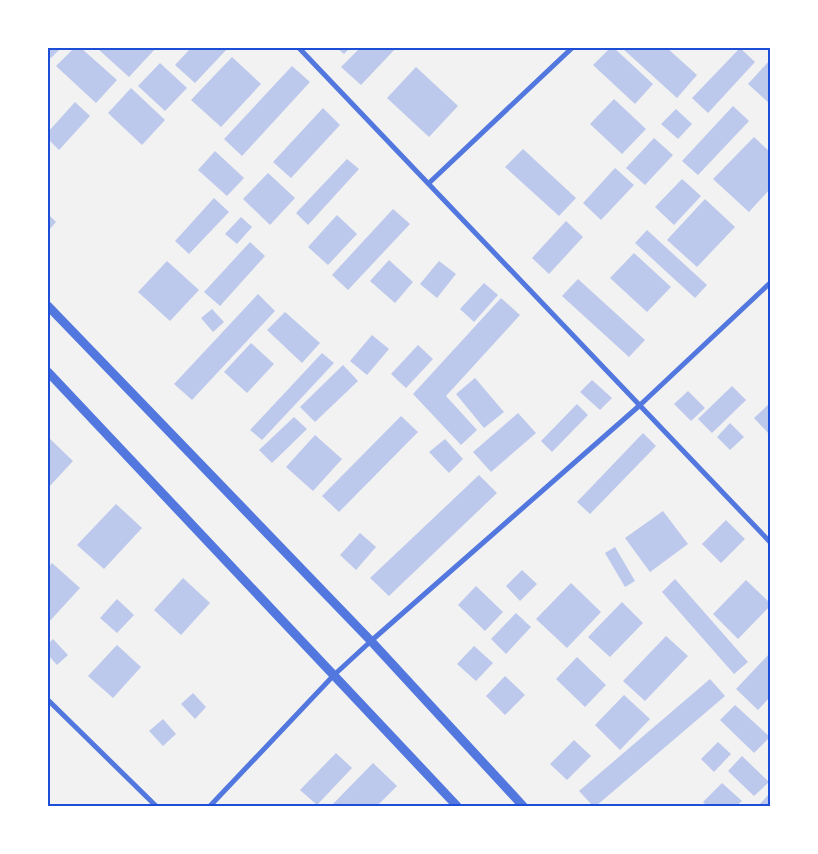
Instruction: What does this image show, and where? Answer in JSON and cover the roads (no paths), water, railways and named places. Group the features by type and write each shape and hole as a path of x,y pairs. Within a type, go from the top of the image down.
{"street":[{"path":"299,48 770,542"},
{"path":"429,183 572,48"},
{"path":"210,806 334,675 640,406 770,283"},
{"path":"48,306 371,641 524,806"},
{"path":"48,372 457,806"},
{"path":"48,700 156,806"}]}
